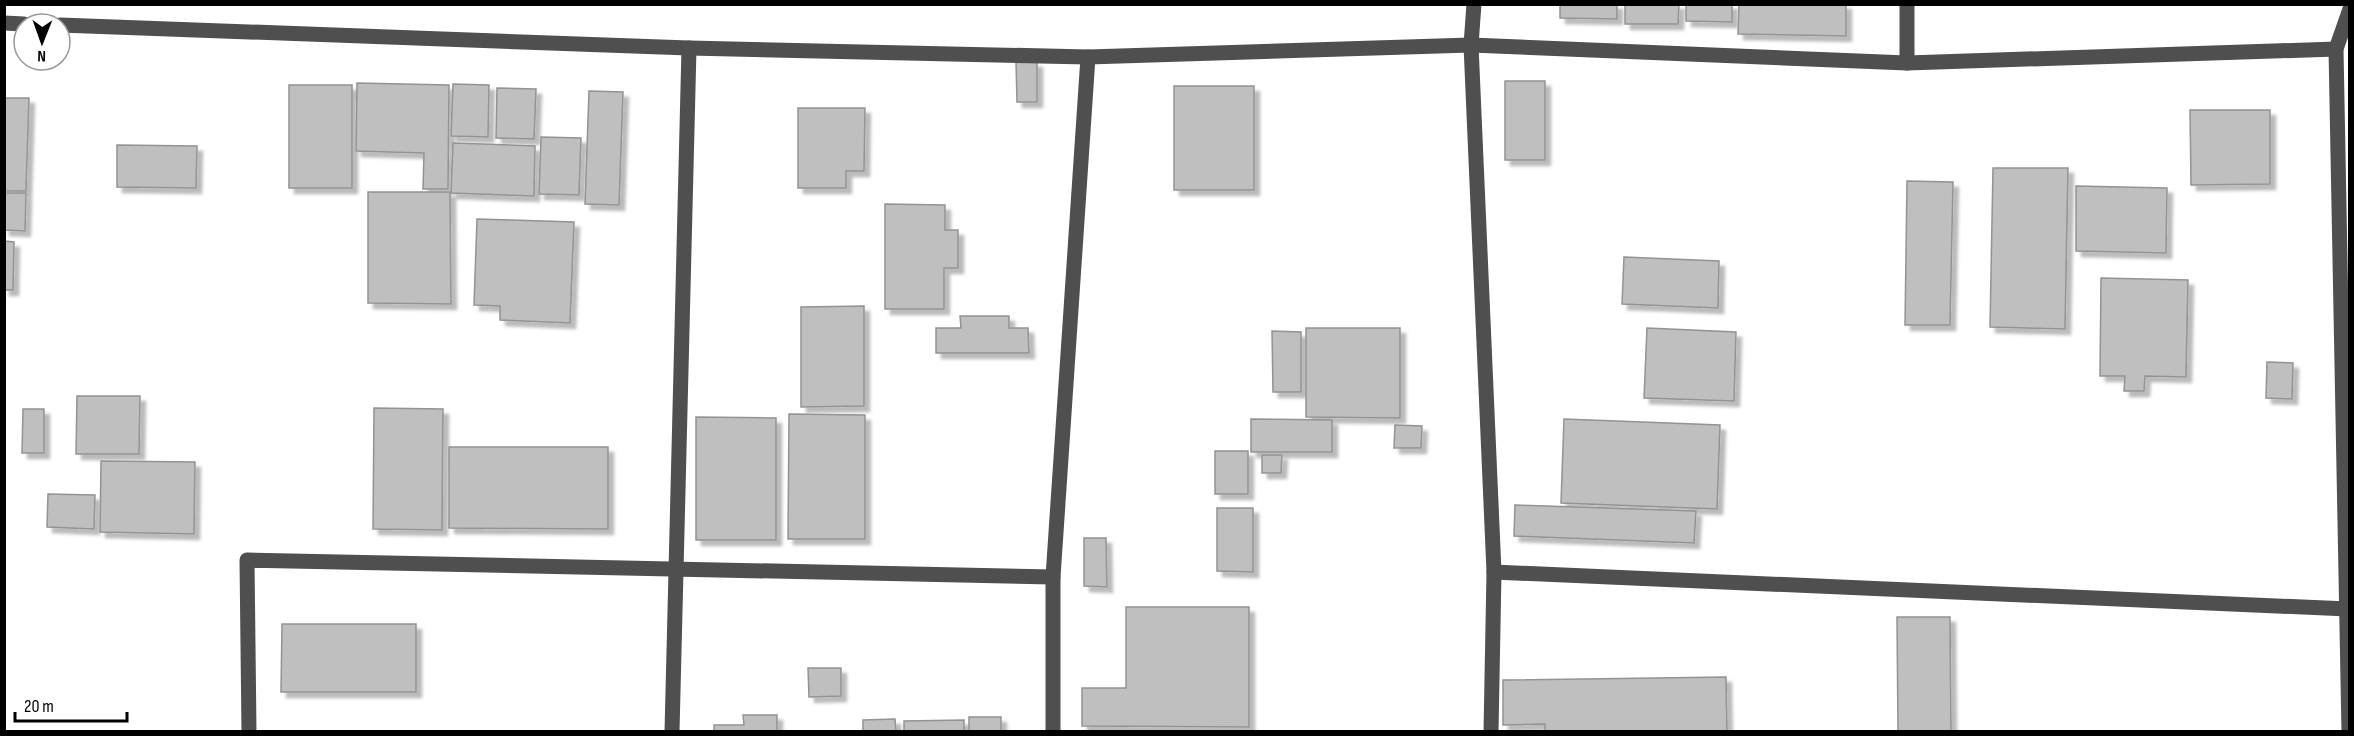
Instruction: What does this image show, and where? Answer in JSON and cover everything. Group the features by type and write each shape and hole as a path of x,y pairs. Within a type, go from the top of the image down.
{"street":[{"path":"1474,4 1472,45 1494,572 1491,732"},
{"path":"1907,4 1907,63"},
{"path":"2349,9 2336,49 2349,732"},
{"path":"72,26 689,48 1088,57 1472,45 1907,63 2336,49"},
{"path":"672,732 689,48"},
{"path":"1053,732 1053,577 1088,57"},
{"path":"249,732 247,560 676,571 1053,577"},
{"path":"1494,572 2348,609"}],"building":[{"path":"1560,4 1617,4 1617,19 1560,18"},
{"path":"1625,4 1679,4 1678,24 1625,24"},
{"path":"1686,4 1732,4 1732,22 1686,21"},
{"path":"1739,4 1846,4 1846,36 1738,34"},
{"path":"1016,62 1037,62 1037,102 1017,102"},
{"path":"1505,81 1545,81 1545,160 1505,160"},
{"path":"357,83 449,85 448,189 423,189 424,153 356,151"},
{"path":"453,84 489,85 488,137 451,136"},
{"path":"289,85 352,85 352,188 289,188"},
{"path":"1174,86 1254,86 1254,190 1174,190"},
{"path":"497,88 536,89 534,139 496,138"},
{"path":"589,91 623,92 619,205 585,204"},
{"path":"4,98 29,98 26,191 4,191"},
{"path":"798,108 865,108 864,171 846,171 846,188 798,188"},
{"path":"2190,110 2270,110 2270,184 2191,185"},
{"path":"541,137 581,138 579,195 539,194"},
{"path":"453,143 535,146 534,196 451,193"},
{"path":"117,145 197,146 196,188 117,187"},
{"path":"1993,168 2068,168 2065,329 1990,327"},
{"path":"1907,181 1953,182 1950,325 1905,325"},
{"path":"2076,186 2167,188 2166,253 2076,251"},
{"path":"368,192 450,192 451,304 368,303"},
{"path":"4,193 26,193 25,231 4,230"},
{"path":"885,204 945,205 945,230 958,230 958,268 944,268 944,309 885,309"},
{"path":"477,219 574,222 570,323 500,320 500,306 474,305"},
{"path":"4,241 14,242 13,290 4,290"},
{"path":"1624,257 1719,261 1718,308 1622,304"},
{"path":"2101,278 2188,280 2186,377 2145,376 2144,391 2124,391 2125,376 2100,376"},
{"path":"864,306 864,406 801,407 801,307"},
{"path":"960,316 1009,316 1009,328 1028,328 1029,353 936,353 936,328 961,328"},
{"path":"1306,328 1400,328 1400,418 1306,417"},
{"path":"1647,328 1736,332 1734,401 1644,398"},
{"path":"1272,331 1301,332 1301,392 1273,392"},
{"path":"2267,362 2293,363 2292,399 2266,398"},
{"path":"77,396 140,396 139,454 76,454"},
{"path":"374,408 443,409 442,530 373,529"},
{"path":"23,409 44,409 44,453 22,453"},
{"path":"789,414 865,415 865,539 788,539"},
{"path":"696,417 776,418 776,540 696,540"},
{"path":"1251,419 1332,420 1332,452 1251,452"},
{"path":"1564,419 1720,425 1717,509 1561,503"},
{"path":"1395,425 1422,426 1421,448 1394,448"},
{"path":"449,447 608,447 608,529 449,528"},
{"path":"1215,451 1248,451 1248,494 1215,494"},
{"path":"1262,455 1282,455 1281,473 1262,473"},
{"path":"101,461 195,462 194,534 100,532"},
{"path":"48,494 95,495 94,529 47,527"},
{"path":"1515,505 1696,511 1694,543 1514,536"},
{"path":"1217,508 1253,508 1253,572 1217,571"},
{"path":"1084,538 1106,538 1107,587 1084,586"},
{"path":"1126,607 1249,607 1249,727 1082,726 1082,688 1126,688"},
{"path":"1897,617 1950,617 1951,732 1898,732"},
{"path":"282,624 416,624 416,692 281,692"},
{"path":"808,668 841,668 841,696 809,697"},
{"path":"1726,677 1727,732 1545,732 1545,724 1503,725 1503,680"},
{"path":"743,715 777,715 777,732 714,732 714,725 744,725"},
{"path":"969,717 1001,717 1001,732 969,732"},
{"path":"895,719 896,732 863,732 863,720"},
{"path":"964,720 964,732 904,732 904,721"}]}
